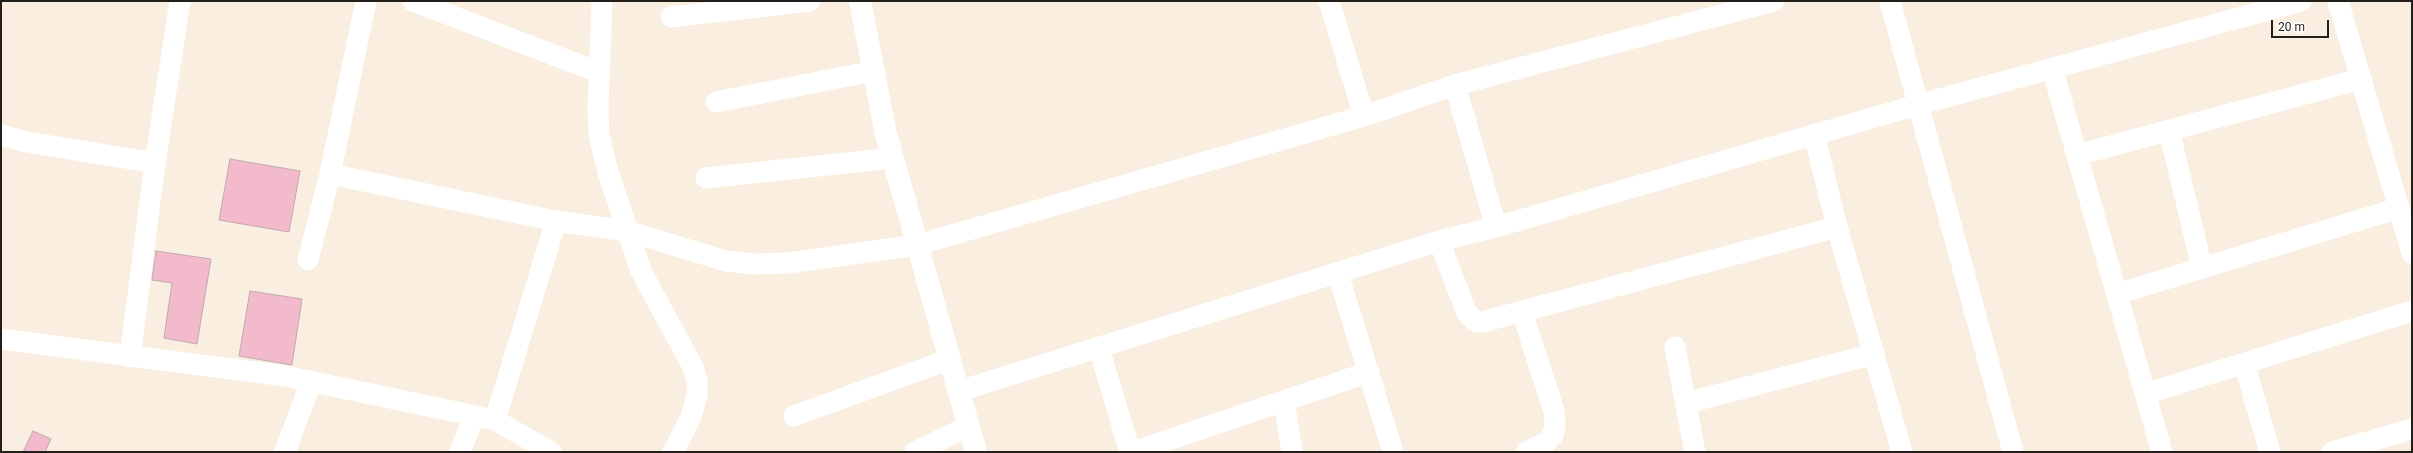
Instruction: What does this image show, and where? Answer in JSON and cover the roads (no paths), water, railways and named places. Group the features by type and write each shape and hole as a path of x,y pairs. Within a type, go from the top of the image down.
{"street":[{"path":"130,356 155,163 180,1"},
{"path":"308,260 330,174 366,1"},
{"path":"413,1 598,72"},
{"path":"602,1 598,72 599,135 608,172 641,270 693,367 697,380 697,395 691,417 673,452"},
{"path":"671,17 810,1"},
{"path":"860,1 893,158 976,452"},
{"path":"1329,1 1364,116"},
{"path":"330,174 556,221 627,231 726,261 754,264 788,263 917,245 1364,116 1456,85 1774,1"},
{"path":"1890,1 1917,105 2013,452"},
{"path":"959,391 1338,274 1438,241 1496,227 1917,105 2300,1"},
{"path":"2338,1 2412,253"},
{"path":"2052,68 2162,452"},
{"path":"716,102 874,71"},
{"path":"2077,155 2361,79"},
{"path":"1456,85 1496,227"},
{"path":"2169,130 2202,268"},
{"path":"1814,134 1837,227 1902,452"},
{"path":"1,135 27,142 155,163"},
{"path":"706,178 893,158"},
{"path":"2117,294 2399,208"},
{"path":"495,420 556,221"},
{"path":"1438,241 1471,318 1476,322 1482,322 1837,227"},
{"path":"1338,274 1393,452"},
{"path":"2145,394 2412,311"},
{"path":"1522,312 1554,411 1555,425 1553,435 1547,442 1526,452"},
{"path":"1,339 285,376 495,420 551,452"},
{"path":"1675,347 1696,452"},
{"path":"1099,348 1132,452 1369,372"},
{"path":"1686,403 1874,354"},
{"path":"794,416 950,359"},
{"path":"2244,363 2270,452"},
{"path":"285,452 311,382"},
{"path":"1284,401 1292,452"},
{"path":"460,452 474,416"},
{"path":"915,452 969,426"},
{"path":"2332,452 2412,429"}]}
